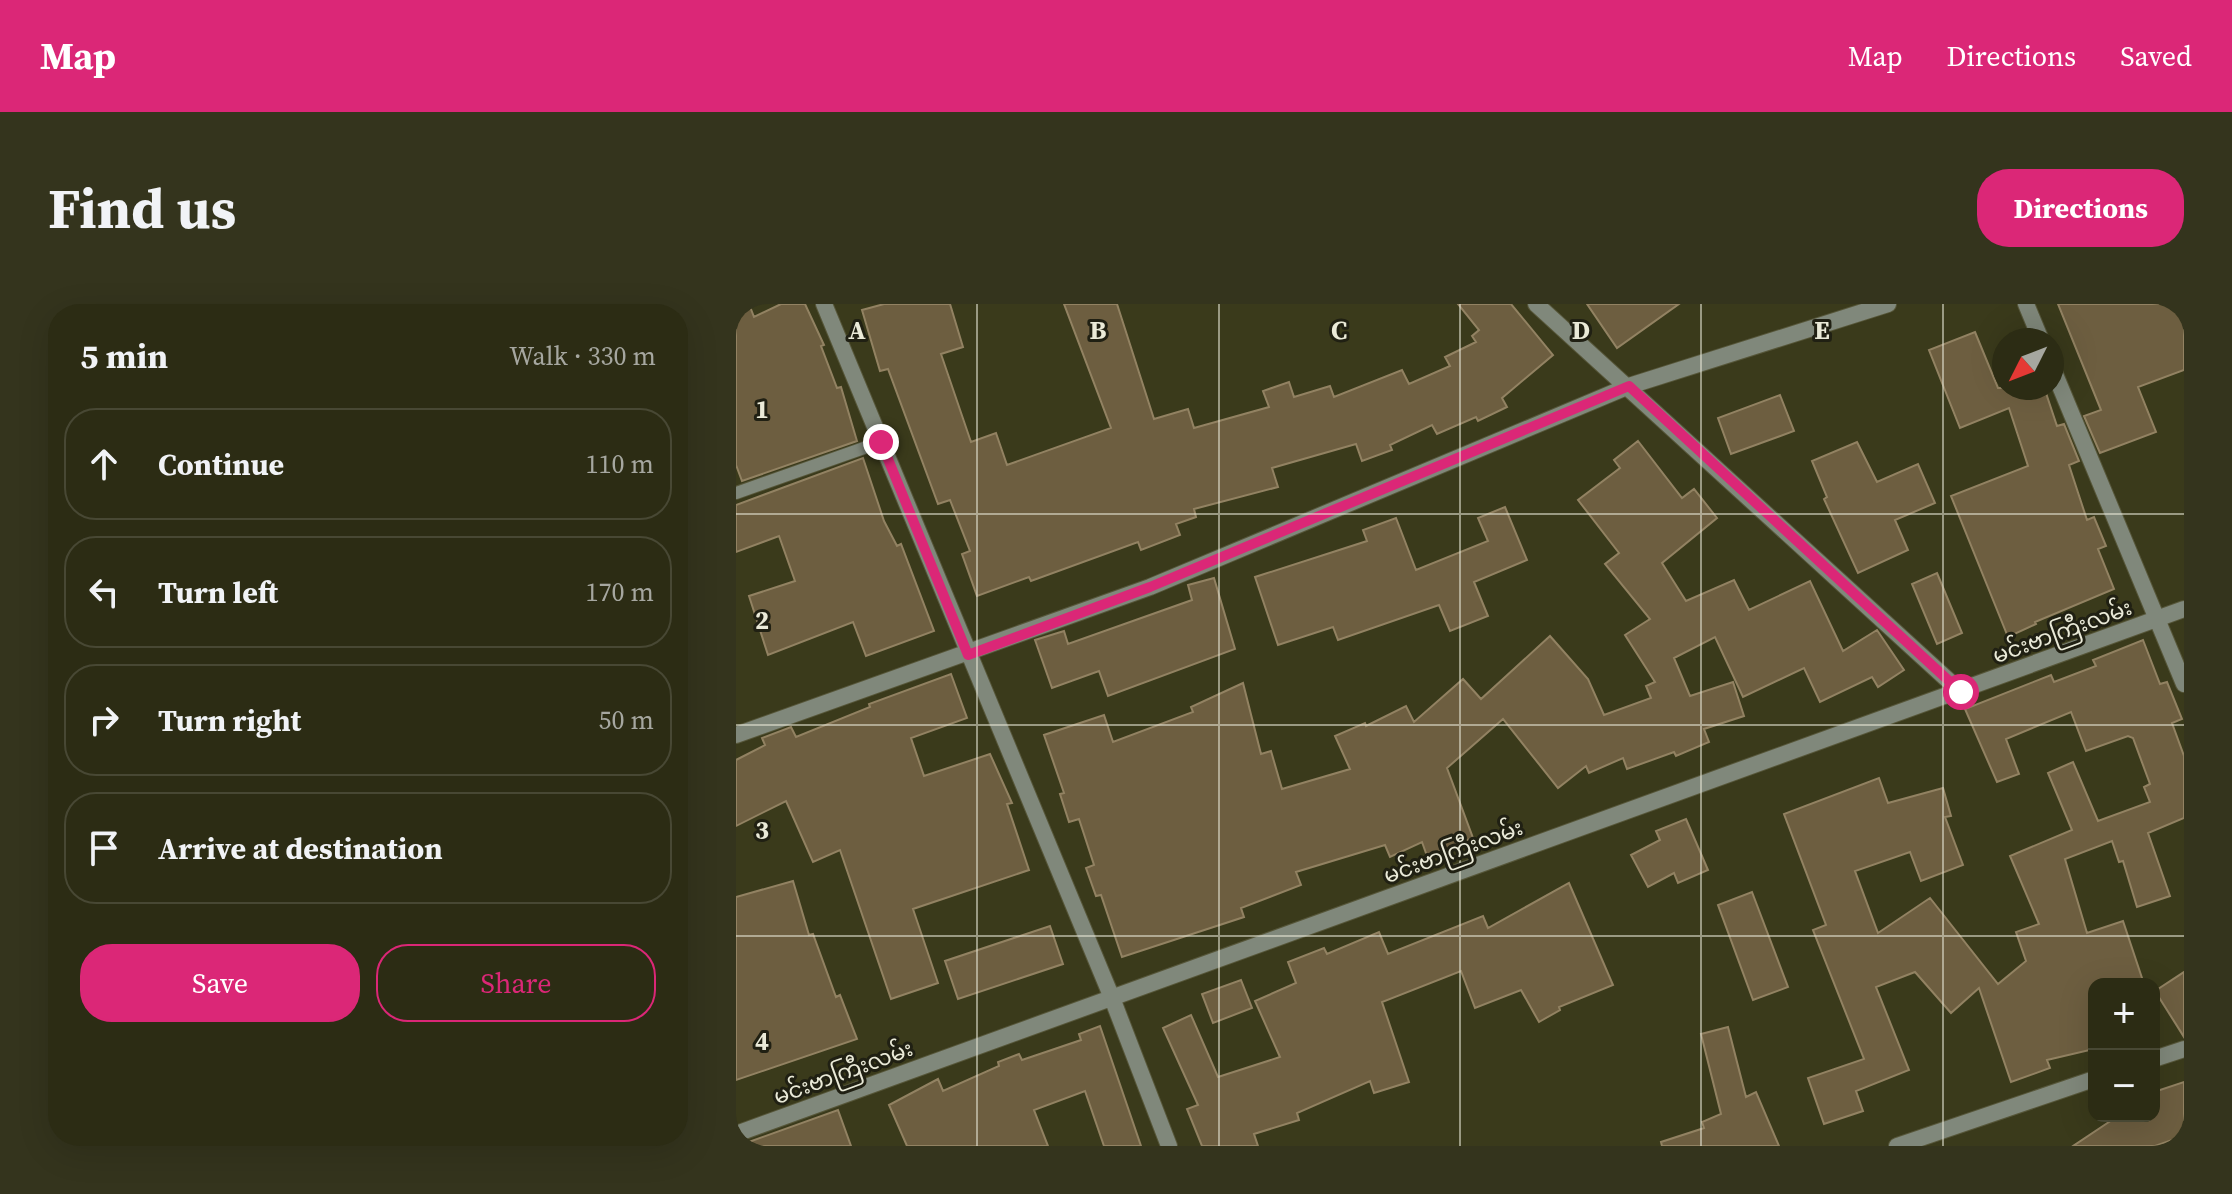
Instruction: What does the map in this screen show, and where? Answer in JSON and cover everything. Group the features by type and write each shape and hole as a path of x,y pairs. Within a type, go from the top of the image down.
{"street":[{"path":"824,304 1112,998 1169,1146"},
{"path":"1536,304 1961,692"},
{"path":"736,735 968,655 1150,587 1629,386 1888,304"},
{"path":"2026,304 2036,328"},
{"path":"2064,396 2184,684"},
{"name":"မင်းဗာကြီးလမ်း","path":"736,1134 2184,609"},
{"path":"2160,1057 2184,1049"},
{"path":"1897,1146 2088,1081"}],"lane":[{"path":"736,493 881,442"}],"building":[{"path":"736,304 749,304 754,317 781,304 805,304 824,345 821,346 837,388 841,387 857,441 742,481 736,465"},
{"path":"884,304 950,304 963,347 941,354 971,442 996,433 1007,465 1111,428 1064,304 1117,304 1154,419 1188,409 1194,428 1269,407 1263,391 1289,382 1294,397 1330,386 1334,397 1402,370 1409,384 1450,366 1445,357 1476,342 1472,336 1479,330 1458,304 1511,304 1553,355 1502,398 1507,407 1478,421 1476,417 1437,434 1432,425 1390,445 1392,450 1362,461 1356,444 1272,468 1278,487 1194,509 1196,517 1176,524 1180,535 1141,550 1138,542 1031,581 1029,577 977,596 962,554 970,551 950,500 938,504 888,369 880,371 862,310"},
{"path":"1587,304 1679,304 1617,348"},
{"path":"2058,304 2184,304 2184,370 2138,387 2156,432 2100,453 2084,416 2101,410"},
{"path":"1975,332 1992,373 1992,400 2048,400 2057,426 2064,424 2079,461 2069,465 2087,520 2094,517 2106,546 2098,549 2114,589 2035,622 2008,637 1951,496 2028,466 2009,408 1960,428 1929,350"},
{"path":"1780,395 1794,431 1731,454 1718,418"},
{"path":"1638,441 1682,498 1694,489 1717,518 1662,563 1686,601 1734,580 1749,610 1810,581 1843,651 1877,630 1904,670 1878,687 1872,677 1820,702 1804,668 1743,697 1715,637 1674,658 1690,696 1733,682 1744,716 1704,729 1709,742 1676,756 1674,752 1627,769 1623,758 1589,773 1586,766 1558,788 1503,719 1447,768 1473,838 1427,856 1422,842 1390,857 1385,845 1296,872 1301,885 1241,908 1244,917 1122,957 1101,895 1096,896 1086,868 1094,865 1079,819 1069,822 1060,794 1064,793 1044,735 1104,715 1113,742 1193,712 1191,707 1243,683 1261,754 1271,751 1282,789 1350,769 1335,736 1365,723 1366,726 1406,706 1414,722 1463,679 1481,699 1550,636 1588,679 1604,715 1651,698 1646,686 1655,682 1625,635 1650,619 1605,564 1619,553 1578,500 1620,468 1614,460"},
{"path":"1857,442 1877,482 1918,464 1935,503 1895,520 1908,550 1858,573 1824,499 1827,497 1812,461"},
{"path":"863,458 884,521 897,546 901,544 934,631 866,656 853,622 768,655 749,596 795,581 779,536 736,552 736,505"},
{"path":"1505,507 1527,560 1474,582 1488,616 1450,631 1439,605 1338,640 1333,627 1278,645 1255,577 1367,541 1363,530 1396,518 1416,570 1488,541 1478,518"},
{"path":"1937,573 1962,633 1937,644 1912,584"},
{"path":"1214,578 1235,649 1108,696 1099,671 1052,688 1035,640 1064,631 1068,644 1192,600 1188,585"},
{"path":"2143,640 2160,684 2167,682 2182,719 2172,723 2184,756 2184,818 2148,833 2170,896 2137,907 2123,861 2119,862 2112,841 2065,859 2087,933 2123,921 2142,978 2088,978 2088,1050 2047,1060 2050,1068 2011,1082 1979,988 1951,1013 1915,972 1876,987 1909,1070 1856,1091 1863,1111 1824,1124 1808,1078 1864,1059 1813,930 1826,925 1784,814 1879,778 1888,803 1943,788 1951,816 1945,817 1963,865 1921,881 1910,852 1855,871 1878,933 1930,898 1998,984 2026,961 2016,932 2039,924 2010,856 2072,830 2048,773 2073,762 2098,821 2150,802 2144,787 2150,784 2133,738 2128,736 2086,751 2071,712 2006,739 2019,774 1997,782 1965,709 2051,675 2054,682 2096,666 2093,660"},
{"path":"951,674 967,718 911,738 924,776 990,754 1012,803 1007,804 1029,870 913,909 938,983 891,999 840,850 813,862 786,801 736,826 736,760 765,745 762,738 791,727 796,737 870,707 869,704"},
{"path":"1686,819 1708,870 1678,883 1674,873 1648,887 1631,855 1660,840 1656,831"},
{"path":"793,881 809,935 813,934 836,997 840,995 857,1039 736,1080 736,897"},
{"path":"1569,883 1613,985 1559,1007 1560,1010 1539,1022 1521,990 1475,1008 1461,971 1382,1002 1409,1082 1374,1093 1370,1081 1297,1113 1299,1120 1254,1134 1258,1146 1202,1146 1187,1109 1198,1105 1163,1028 1191,1015 1218,1077 1280,1057 1255,1001 1296,983 1288,962 1324,948 1327,954 1379,932 1388,954 1483,916 1488,928"},
{"path":"1752,892 1788,987 1753,1000 1718,905"},
{"path":"1050,926 1063,964 958,999 945,961"},
{"path":"2184,972 2184,1037 2160,999 2160,988"},
{"path":"1241,980 1252,1008 1213,1023 1202,994"},
{"path":"1100,1026 1141,1146 1104,1146 1085,1091 1034,1110 1048,1146 907,1146 889,1105 938,1079 943,1091 999,1066 998,1062 1019,1054 1022,1060 1081,1040 1079,1034"},
{"path":"1728,1027 1746,1097 1756,1092 1779,1146 1662,1146 1661,1142 1704,1128 1702,1122 1721,1114 1701,1034"},
{"path":"2184,1082 2184,1136 2155,1146 2073,1146 2109,1122 2160,1122 2160,1090"},
{"path":"838,1110 851,1146 746,1146 746,1143"}],"route":[{"path":"881,442 968,655 1150,587 1629,386 1961,692"}]}
